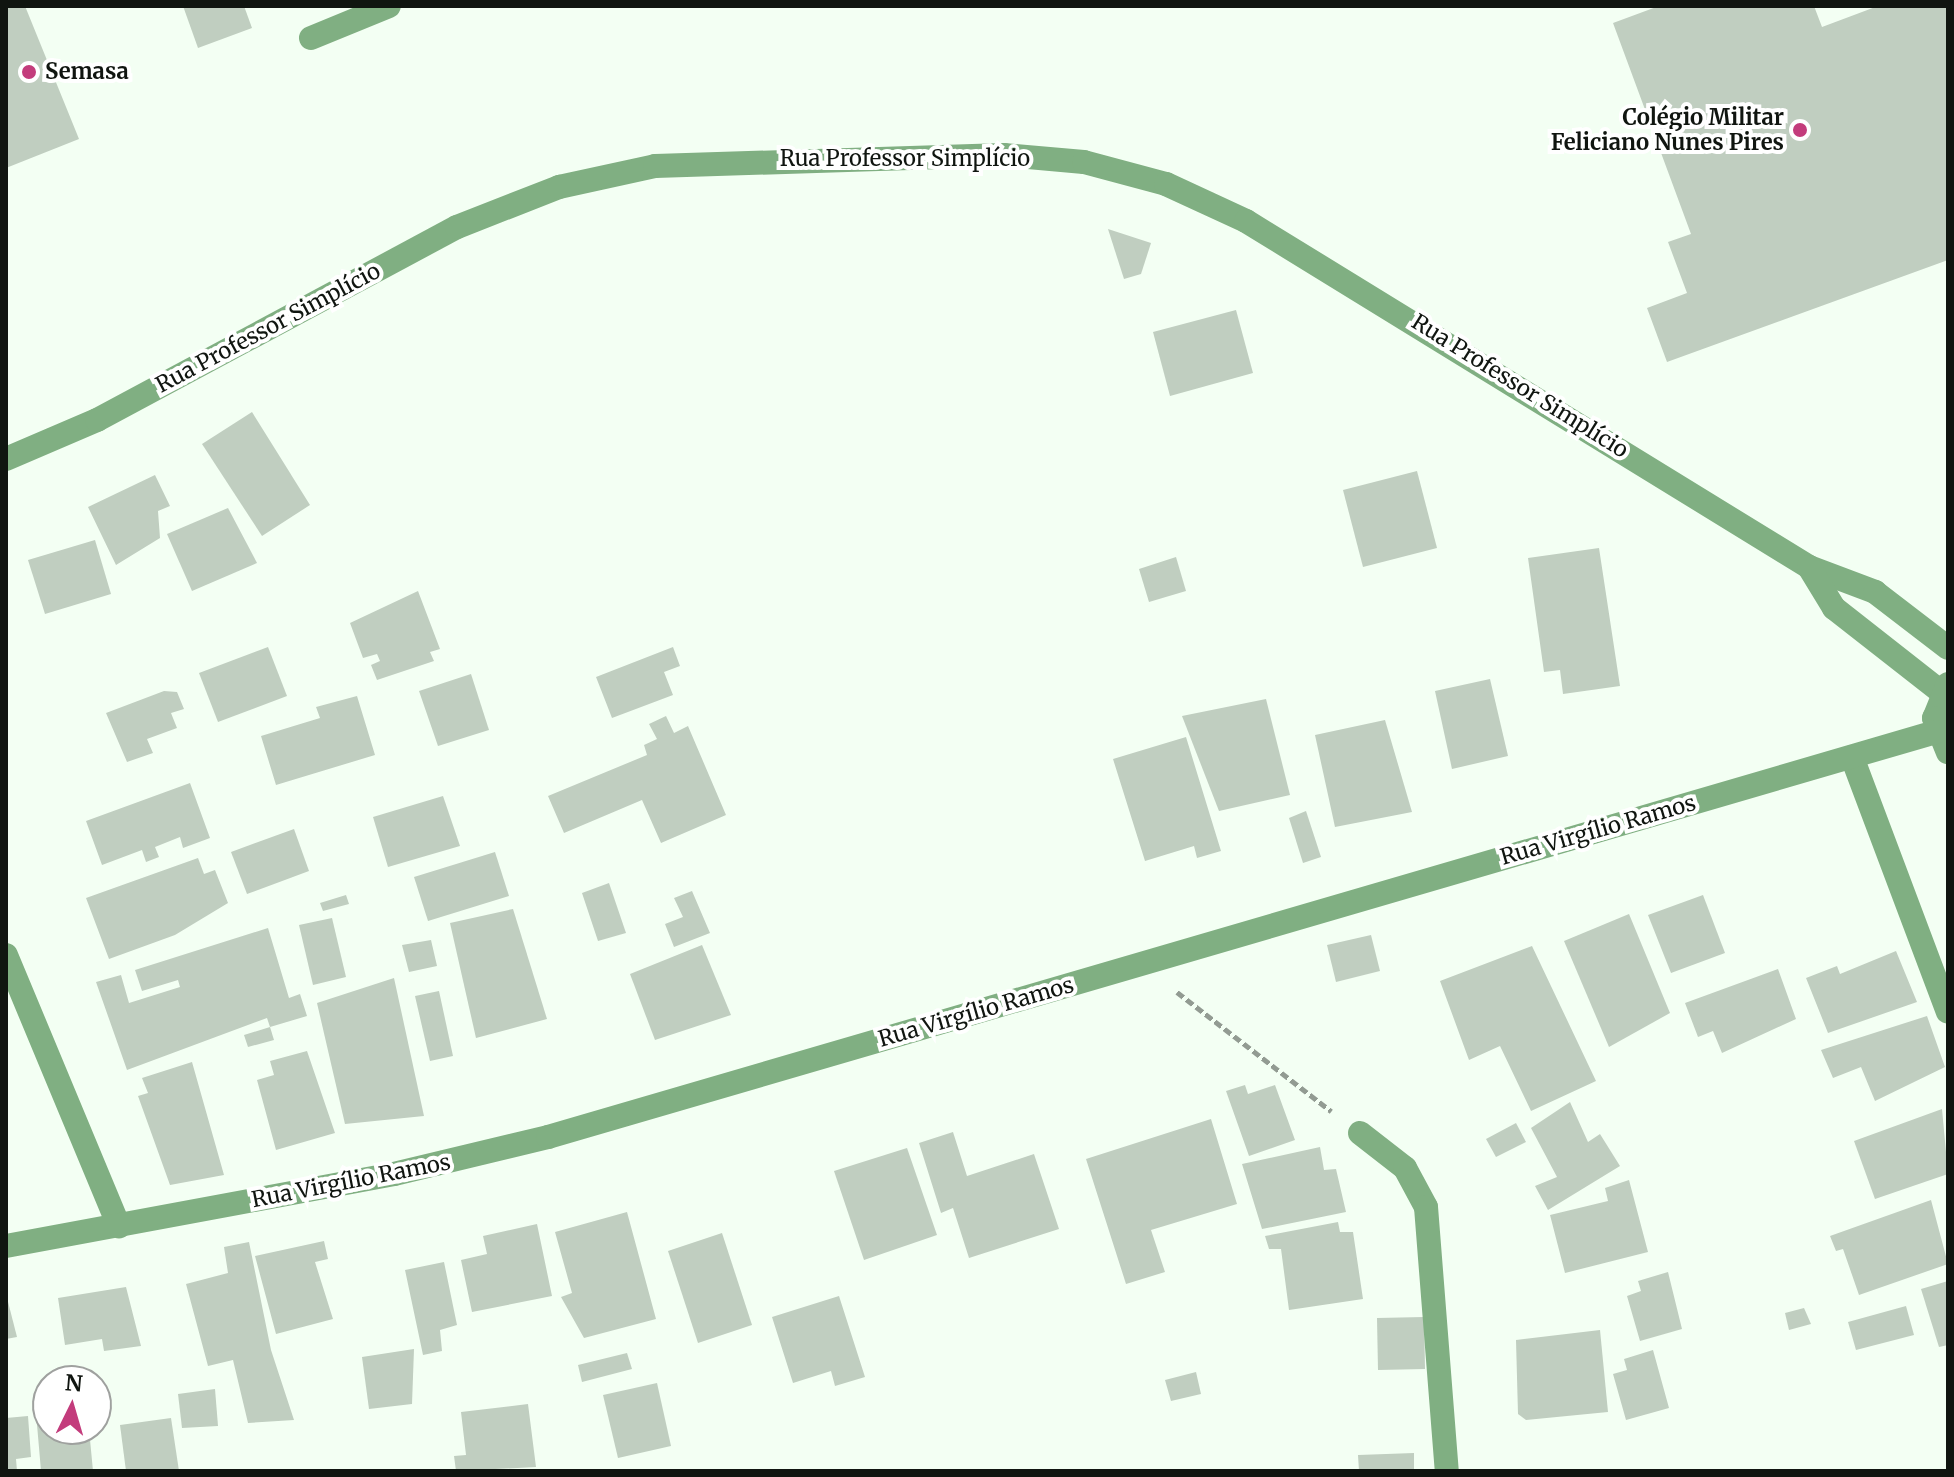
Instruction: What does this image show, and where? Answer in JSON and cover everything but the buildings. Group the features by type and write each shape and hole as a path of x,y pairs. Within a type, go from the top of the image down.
{"street":[{"path":"311,38 389,6"},
{"name":"Rua Professor Simplício","path":"6,459 97,420 457,227 559,187 655,166 1004,155 1084,162 1166,184 1246,221 1809,567 1875,592 1948,648"},
{"name":"Rua Professor Simplício","path":"1809,567 1834,608 1945,688"},
{"path":"1942,742 1945,688"},
{"name":"Rua Virgílio Ramos","path":"6,1246 496,1151 1852,757 1942,742"},
{"path":"1852,757 1948,1012"},
{"path":"6,955 119,1226"},
{"path":"1360,1133 1405,1168 1426,1207 1447,1471"}],"path":[{"path":"1140,964 1360,1133"}],"place":[{"name":"Semasa","path":"29,72"},
{"name":"Colégio Militar Feliciano Nunes Pires","path":"1800,130"}]}
